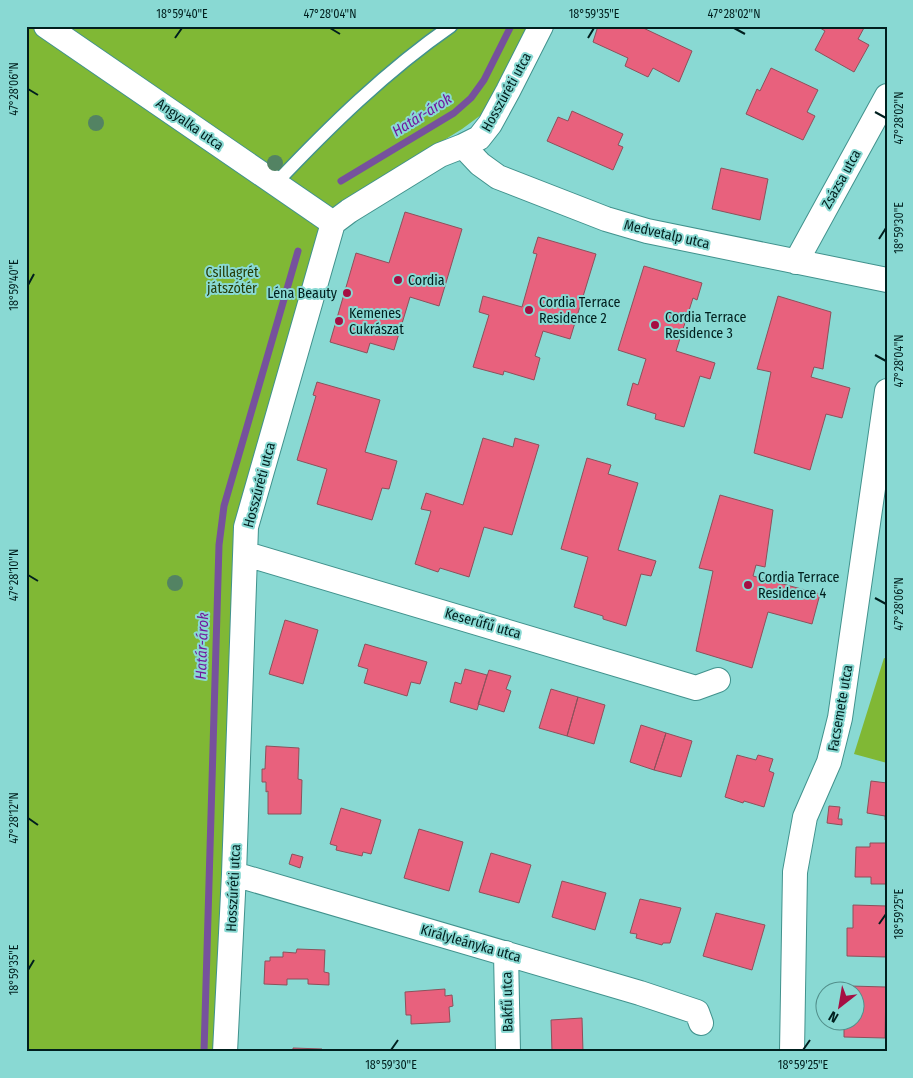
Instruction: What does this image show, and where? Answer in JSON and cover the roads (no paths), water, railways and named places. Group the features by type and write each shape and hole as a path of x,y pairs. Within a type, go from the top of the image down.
{"street":[{"name":"Angyalka utca","path":"46,26 333,223"},
{"name":"Hosszúréti utca","path":"225,1052 234,874 246,527 333,223 349,211 440,155 479,138 490,124 508,92 541,26"},
{"name":"Zsázsa utca","path":"796,262 887,96"},
{"name":"Medvetalp utca","path":"463,146 480,164 498,177 606,218 647,231 887,280"},
{"name":"Facsemete utca","path":"792,1052 795,872 797,854 805,817 829,762 840,718 887,391"},
{"name":"Keserűfű utca","path":"246,554 696,688 718,680"},
{"name":"Királyleányka utca","path":"234,874 640,993 697,1012 700,1023"},
{"name":"Bakfű utca","path":"506,953 508,1052"}],"lane":[{"path":"275,184 324,132 416,50 451,26"}],"waterway":[{"name":"Határ-árok","path":"341,181 454,113 471,98 484,80 511,26"},
{"name":"Határ-árok","path":"204,1052 219,545 224,506 298,251"}],"place":[{"name":"Cordia","path":"398,280"},
{"name":"Léna Beauty","path":"347,293"},
{"name":"Cordia Terrace Residence 2","path":"529,310"},
{"name":"Kemenes Cukrászat","path":"339,321"},
{"name":"Cordia Terrace Residence 3","path":"655,325"},
{"name":"Cordia Terrace Residence 4","path":"748,585"}],"park label":[{"name":"Csillagrét játszótér","path":"232,280"}]}
